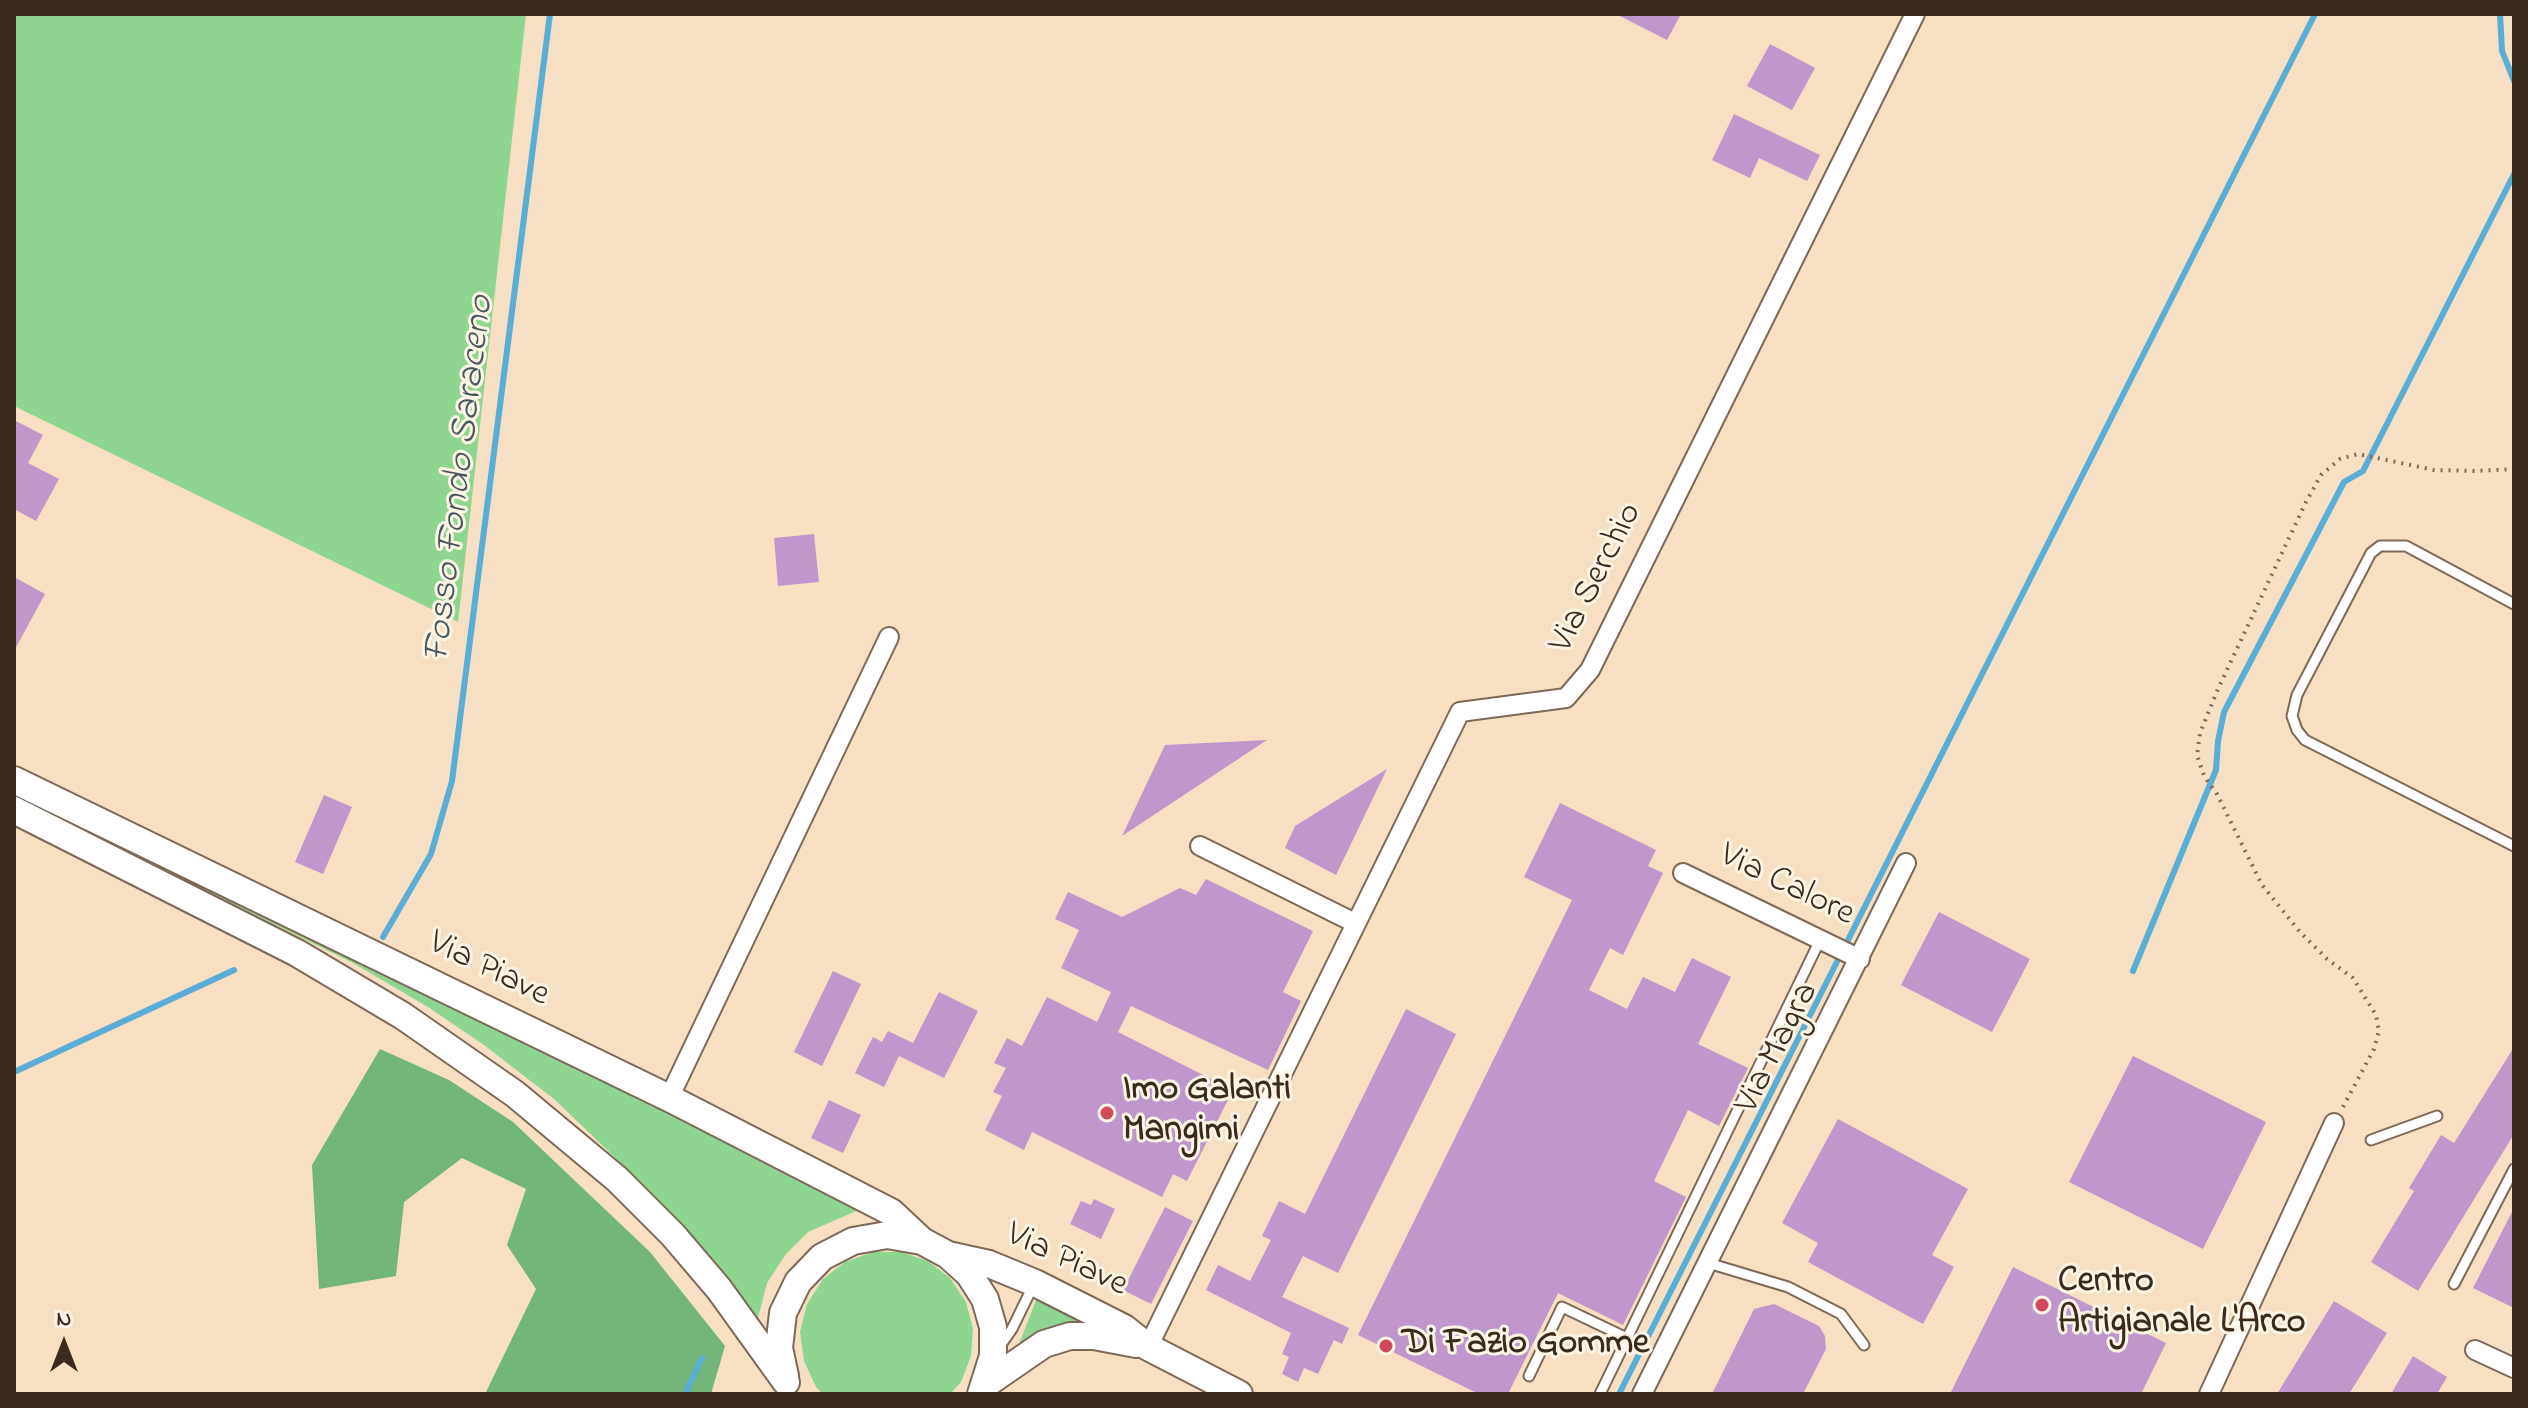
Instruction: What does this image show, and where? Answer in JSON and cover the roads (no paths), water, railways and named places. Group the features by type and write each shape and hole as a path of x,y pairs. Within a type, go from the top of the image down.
{"main road":[{"name":"Via Piave","path":"14,780 669,1098 891,1212 922,1241"},
{"path":"14,810 297,953 403,1016 515,1094 617,1179 673,1235 719,1289 789,1388"},
{"path":"789,1388 779,1348 783,1313 798,1282 822,1257 853,1241 887,1235 922,1241 948,1255 969,1274 985,1299 993,1327 993,1356 983,1389"},
{"name":"Via Piave","path":"948,1255 989,1264 1035,1283 1124,1328 1148,1347 1239,1394"},
{"name":"Via Piave","path":"983,1389 1044,1344 1070,1336 1094,1336 1148,1347"}],"street":[{"name":"Via Serchio","path":"1148,1347 1460,712 1566,698 1590,670 1915,14"},
{"path":"669,1098 889,637"},
{"path":"1200,846 1355,923"},
{"name":"Via Magra","path":"1642,1394 1906,863"},
{"name":"Via Calore","path":"1683,873 1860,959"},
{"path":"2209,1394 2334,1123"},
{"path":"2475,1350 2514,1368"}],"lane":[{"path":"2514,604 2406,546 2380,546 2371,553 2297,695 2292,716 2305,740 2514,846"},
{"path":"1600,1394 1820,940"},
{"path":"2371,1140 2437,1116"},
{"path":"2454,1284 2514,1169"},
{"path":"1708,1263 1788,1287 1841,1314 1864,1345"},
{"path":"993,1356 1012,1329 1035,1283"},
{"path":"1529,1376 1562,1307 1627,1338"}],"waterway":[{"name":"Fosso Fondo Saraceno","path":"383,937 431,854 452,781 550,14"},
{"path":"1619,1394 2315,14"},
{"path":"2500,14 2502,51 2514,81"},
{"path":"2133,971 2216,770 2224,712 2344,482 2363,471 2514,174"},
{"name":"Fosso Fondo Saraceno","path":"14,1072 234,970"},
{"path":"685,1394 702,1358"}],"place":[{"name":"Imo Galanti Mangimi","path":"1107,1113"},
{"name":"Centro Artigianale L'Arco","path":"2042,1305"},
{"name":"Di Fazio Gomme","path":"1386,1346"}]}
